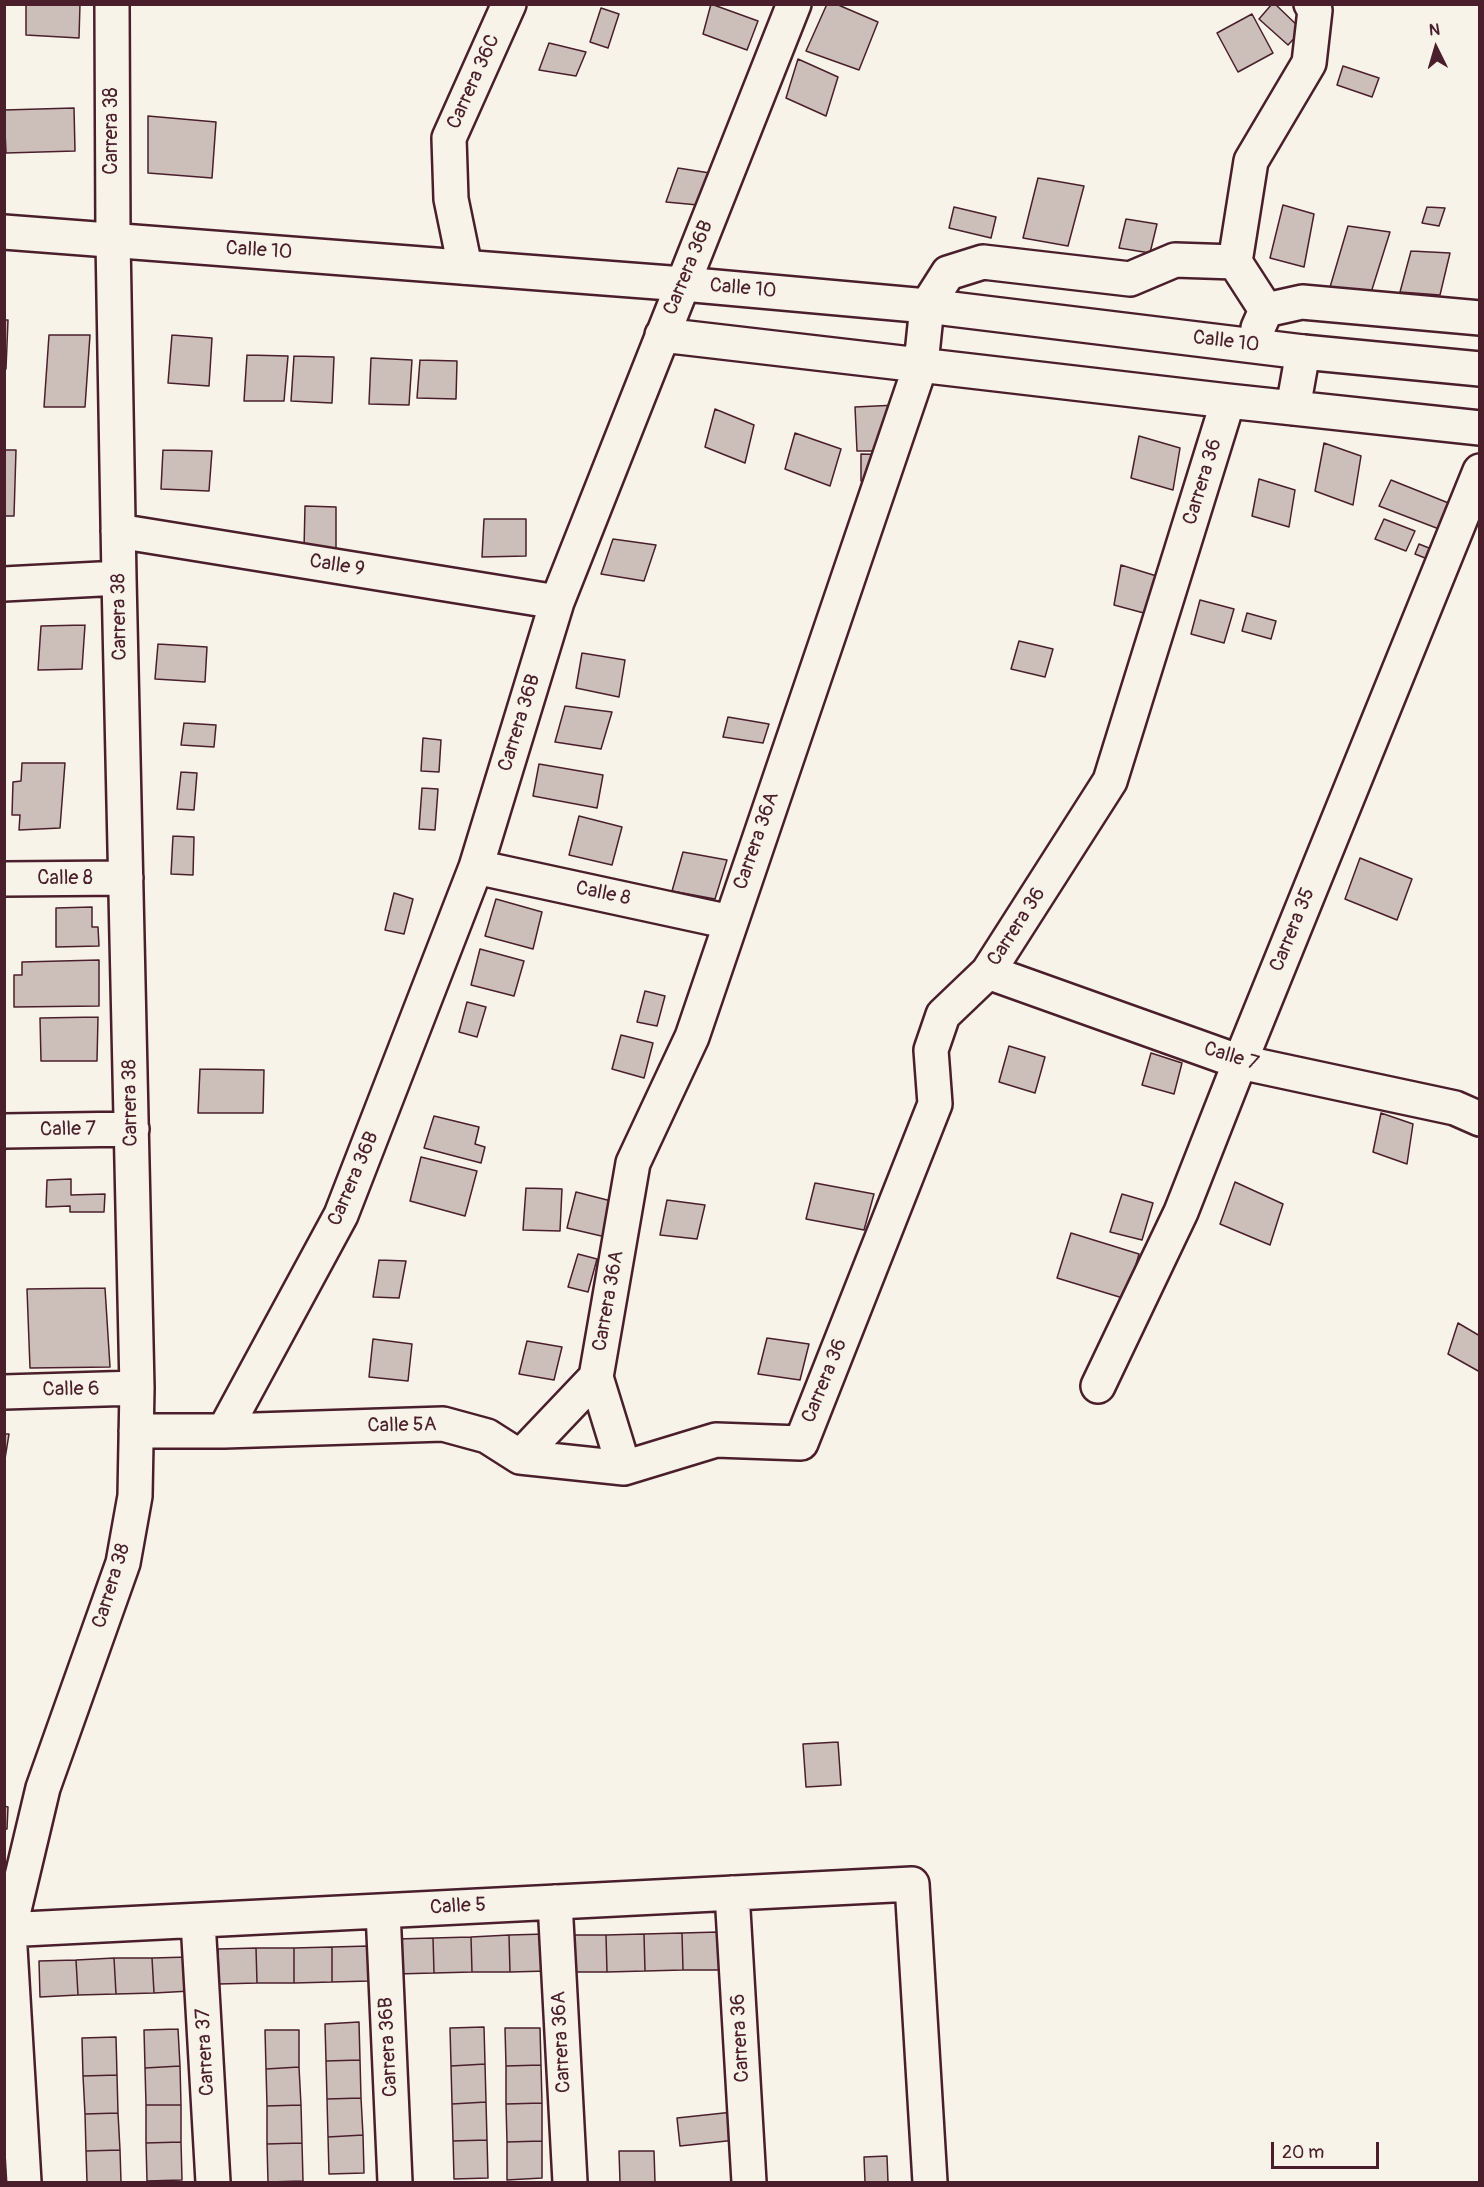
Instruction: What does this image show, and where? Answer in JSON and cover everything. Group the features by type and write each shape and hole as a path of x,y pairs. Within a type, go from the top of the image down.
{"street":[{"name":"Carrera 38","path":"24,2182 7,1930 43,1788 123,1563 135,1496 137,1388 118,531 112,4"},
{"name":"Carrera 36C","path":"465,267 451,199 449,138 509,4"},
{"name":"Carrera 36B","path":"224,1431 341,1215 476,867 557,602 794,4"},
{"path":"1266,310 1235,262 1251,160 1309,63 1315,10 1311,4"},
{"name":"Calle 10","path":"4,232 683,284 927,306 1303,352 1479,369"},
{"path":"927,306 948,273 983,262 1130,279 1175,260 1235,262"},
{"path":"1266,310 1302,302 1479,318"},
{"name":"Carrera 36A","path":"624,1468 596,1377 633,1163 692,1037 921,364 927,306"},
{"path":"1250,345 1266,310"},
{"path":"662,335 1479,428"},
{"path":"1293,408 1303,352"},
{"name":"Carrera 36","path":"801,1443 935,1104 931,1050 943,1015 988,972 1110,781 1228,401"},
{"name":"Carrera 35","path":"1098,1386 1181,1212 1479,471"},
{"name":"Calle 9","path":"118,531 557,602"},
{"path":"4,584 119,578"},
{"name":"Calle 8","path":"476,867 730,922"},
{"name":"Calle 8","path":"4,879 126,878"},
{"name":"Calle 7","path":"988,972 1240,1062 1455,1108 1479,1119"},
{"name":"Calle 7","path":"4,1131 132,1129"},
{"name":"Carrera 36A","path":"520,1457 596,1377"},
{"name":"Calle 6","path":"4,1392 137,1388"},
{"name":"Calle 5A","path":"136,1431 224,1431 443,1424 487,1436 520,1457 624,1468 716,1440 801,1443"},
{"name":"Calle 5","path":"7,1930 912,1884 930,2182"},
{"name":"Carrera 36","path":"732,1893 749,2182"},
{"name":"Carrera 36A","path":"555,1902 570,2182"},
{"name":"Carrera 36B","path":"383,1911 395,2182"},
{"name":"Carrera 37","path":"198,1920 213,2182"}],"building":[{"path":"26,4 80,4 79,38 26,35"},
{"path":"711,4 758,21 747,50 703,34"},
{"path":"827,4 836,4 878,22 859,70 806,51"},
{"path":"1272,4 1275,4 1302,30 1288,45 1259,19"},
{"path":"601,8 619,14 608,48 590,42"},
{"path":"1252,14 1273,53 1238,72 1217,33"},
{"path":"549,43 586,52 576,76 539,70"},
{"path":"798,59 838,77 826,116 786,98"},
{"path":"1343,66 1379,78 1372,97 1337,85"},
{"path":"74,108 75,151 6,153 4,110"},
{"path":"148,116 216,122 212,178 148,173"},
{"path":"678,168 710,173 698,205 666,202"},
{"path":"1038,178 1084,186 1068,246 1023,238"},
{"path":"1283,205 1314,214 1304,267 1270,258"},
{"path":"954,207 996,217 991,238 949,228"},
{"path":"1427,207 1445,208 1439,226 1422,223"},
{"path":"1126,219 1157,224 1150,253 1119,248"},
{"path":"1348,226 1390,232 1369,299 1328,294"},
{"path":"1411,251 1450,253 1440,295 1400,292"},
{"path":"4,320 8,320 6,369 4,369"},
{"path":"49,335 90,335 85,407 44,407"},
{"path":"172,335 212,338 209,386 168,383"},
{"path":"247,355 288,356 284,401 244,401"},
{"path":"294,356 334,357 332,403 291,401"},
{"path":"371,358 412,360 409,405 369,404"},
{"path":"420,360 457,361 456,399 417,398"},
{"path":"897,405 899,451 857,451 855,407"},
{"path":"715,409 754,425 745,463 705,447"},
{"path":"795,433 841,449 830,486 785,469"},
{"path":"1139,436 1180,448 1173,490 1131,478"},
{"path":"1324,443 1361,456 1353,505 1315,491"},
{"path":"4,450 16,450 14,516 4,516"},
{"path":"163,450 212,451 209,491 161,489"},
{"path":"861,454 895,455 893,482 861,481"},
{"path":"1259,479 1295,490 1289,527 1252,516"},
{"path":"1391,480 1451,504 1439,529 1379,506"},
{"path":"305,506 336,507 336,550 304,549"},
{"path":"484,519 526,519 526,556 482,557"},
{"path":"1384,519 1415,531 1406,551 1375,539"},
{"path":"613,539 656,545 644,581 601,574"},
{"path":"1419,544 1434,550 1430,560 1415,554"},
{"path":"1121,565 1163,578 1155,616 1114,605"},
{"path":"1200,600 1234,609 1224,643 1191,634"},
{"path":"1247,613 1276,621 1271,639 1242,631"},
{"path":"85,625 82,669 38,670 41,626"},
{"path":"1019,641 1053,649 1045,677 1011,669"},
{"path":"158,644 207,647 205,682 155,679"},
{"path":"582,653 625,660 619,697 576,688"},
{"path":"565,706 612,712 601,749 555,742"},
{"path":"728,717 769,724 763,743 723,737"},
{"path":"184,723 216,725 214,747 181,745"},
{"path":"423,738 441,740 439,772 421,771"},
{"path":"22,763 65,763 60,828 19,830 20,815 12,815 13,782 21,781"},
{"path":"539,764 603,775 597,808 533,796"},
{"path":"181,772 197,773 194,810 177,809"},
{"path":"422,788 438,789 435,830 419,829"},
{"path":"579,816 622,827 612,865 569,855"},
{"path":"173,836 194,837 193,875 171,874"},
{"path":"683,852 727,860 715,899 672,891"},
{"path":"1360,858 1412,879 1397,920 1345,899"},
{"path":"394,893 413,899 404,934 385,930"},
{"path":"496,899 542,912 533,949 485,936"},
{"path":"92,907 92,927 98,927 99,946 56,947 56,908"},
{"path":"480,949 524,961 514,996 471,985"},
{"path":"99,960 99,1006 14,1007 14,975 22,975 22,962"},
{"path":"645,991 665,996 657,1026 637,1022"},
{"path":"467,1002 486,1007 477,1037 459,1032"},
{"path":"98,1017 97,1061 41,1061 40,1018"},
{"path":"621,1035 653,1043 644,1078 612,1069"},
{"path":"1009,1046 1045,1057 1035,1093 999,1082"},
{"path":"1151,1053 1182,1063 1174,1094 1142,1085"},
{"path":"200,1069 264,1070 263,1113 198,1113"},
{"path":"1381,1113 1413,1124 1407,1164 1373,1152"},
{"path":"434,1116 479,1127 475,1144 485,1147 481,1163 424,1148"},
{"path":"421,1157 477,1171 465,1216 410,1201"},
{"path":"71,1179 71,1195 105,1194 104,1212 70,1212 70,1206 46,1207 47,1180"},
{"path":"1235,1182 1283,1204 1270,1245 1220,1224"},
{"path":"815,1183 874,1194 864,1230 806,1219"},
{"path":"526,1188 562,1189 560,1231 523,1230"},
{"path":"576,1192 619,1203 610,1238 567,1228"},
{"path":"1122,1194 1153,1203 1142,1240 1110,1232"},
{"path":"667,1200 705,1205 697,1239 660,1235"},
{"path":"1071,1233 1139,1254 1126,1299 1057,1278"},
{"path":"578,1254 597,1259 588,1292 568,1287"},
{"path":"379,1260 406,1261 399,1298 373,1297"},
{"path":"105,1288 110,1367 30,1368 27,1289"},
{"path":"1458,1323 1480,1336 1480,1372 1448,1354"},
{"path":"767,1338 809,1344 800,1380 758,1374"},
{"path":"373,1339 412,1344 408,1381 369,1377"},
{"path":"527,1341 562,1347 554,1380 519,1374"},
{"path":"4,1434 9,1434 4,1465"},
{"path":"838,1742 841,1785 806,1787 803,1744"},
{"path":"4,1806 8,1807 7,1829 4,1829"},
{"path":"719,1932 720,1970 683,1970 682,1933"},
{"path":"682,1933 683,1970 645,1971 644,1934"},
{"path":"546,1934 548,1971 510,1972 509,1935"},
{"path":"644,1934 645,1971 607,1972 606,1935"},
{"path":"509,1935 510,1972 472,1972 471,1937"},
{"path":"568,1935 606,1935 607,1972 569,1972"},
{"path":"471,1937 472,1972 434,1973 433,1938"},
{"path":"433,1938 434,1973 396,1974 396,1939"},
{"path":"369,1946 370,1981 332,1982 332,1947"},
{"path":"332,1947 332,1982 294,1983 294,1948"},
{"path":"256,1948 294,1948 294,1983 257,1983"},
{"path":"256,1948 257,1983 219,1984 218,1949"},
{"path":"189,1957 191,1991 154,1993 152,1958"},
{"path":"114,1958 116,1994 78,1995 76,1960"},
{"path":"114,1958 152,1958 154,1993 116,1994"},
{"path":"76,1960 78,1995 40,1997 39,1961"},
{"path":"359,2022 360,2060 326,2061 325,2024"},
{"path":"484,2027 485,2064 451,2066 450,2028"},
{"path":"505,2028 540,2028 541,2065 506,2066"},
{"path":"178,2029 180,2066 145,2068 144,2030"},
{"path":"265,2030 299,2030 299,2067 266,2069"},
{"path":"116,2037 117,2075 83,2076 82,2038"},
{"path":"360,2060 361,2098 327,2099 326,2061"},
{"path":"485,2064 486,2102 452,2104 451,2066"},
{"path":"541,2065 542,2103 506,2104 506,2066"},
{"path":"180,2066 181,2105 146,2105 145,2068"},
{"path":"299,2067 301,2105 267,2106 266,2069"},
{"path":"117,2075 118,2113 85,2114 83,2076"},
{"path":"361,2098 363,2135 328,2137 327,2099"},
{"path":"486,2102 487,2140 453,2141 452,2104"},
{"path":"542,2103 542,2141 507,2142 506,2104"},
{"path":"146,2105 181,2105 181,2142 146,2143"},
{"path":"301,2105 302,2143 267,2144 267,2106"},
{"path":"733,2112 736,2140 680,2146 677,2118"},
{"path":"118,2113 120,2150 86,2151 85,2114"},
{"path":"363,2135 364,2173 329,2174 328,2137"},
{"path":"487,2140 488,2178 454,2179 453,2141"},
{"path":"4,2141 10,2141 11,2178 4,2178"},
{"path":"542,2141 542,2178 507,2180 507,2142"},
{"path":"181,2142 182,2180 147,2181 146,2143"},
{"path":"302,2143 303,2181 268,2182 267,2144"},
{"path":"120,2150 121,2182 87,2182 86,2151"},
{"path":"619,2151 654,2151 655,2182 620,2182"},
{"path":"887,2156 888,2182 865,2182 864,2157"}]}
